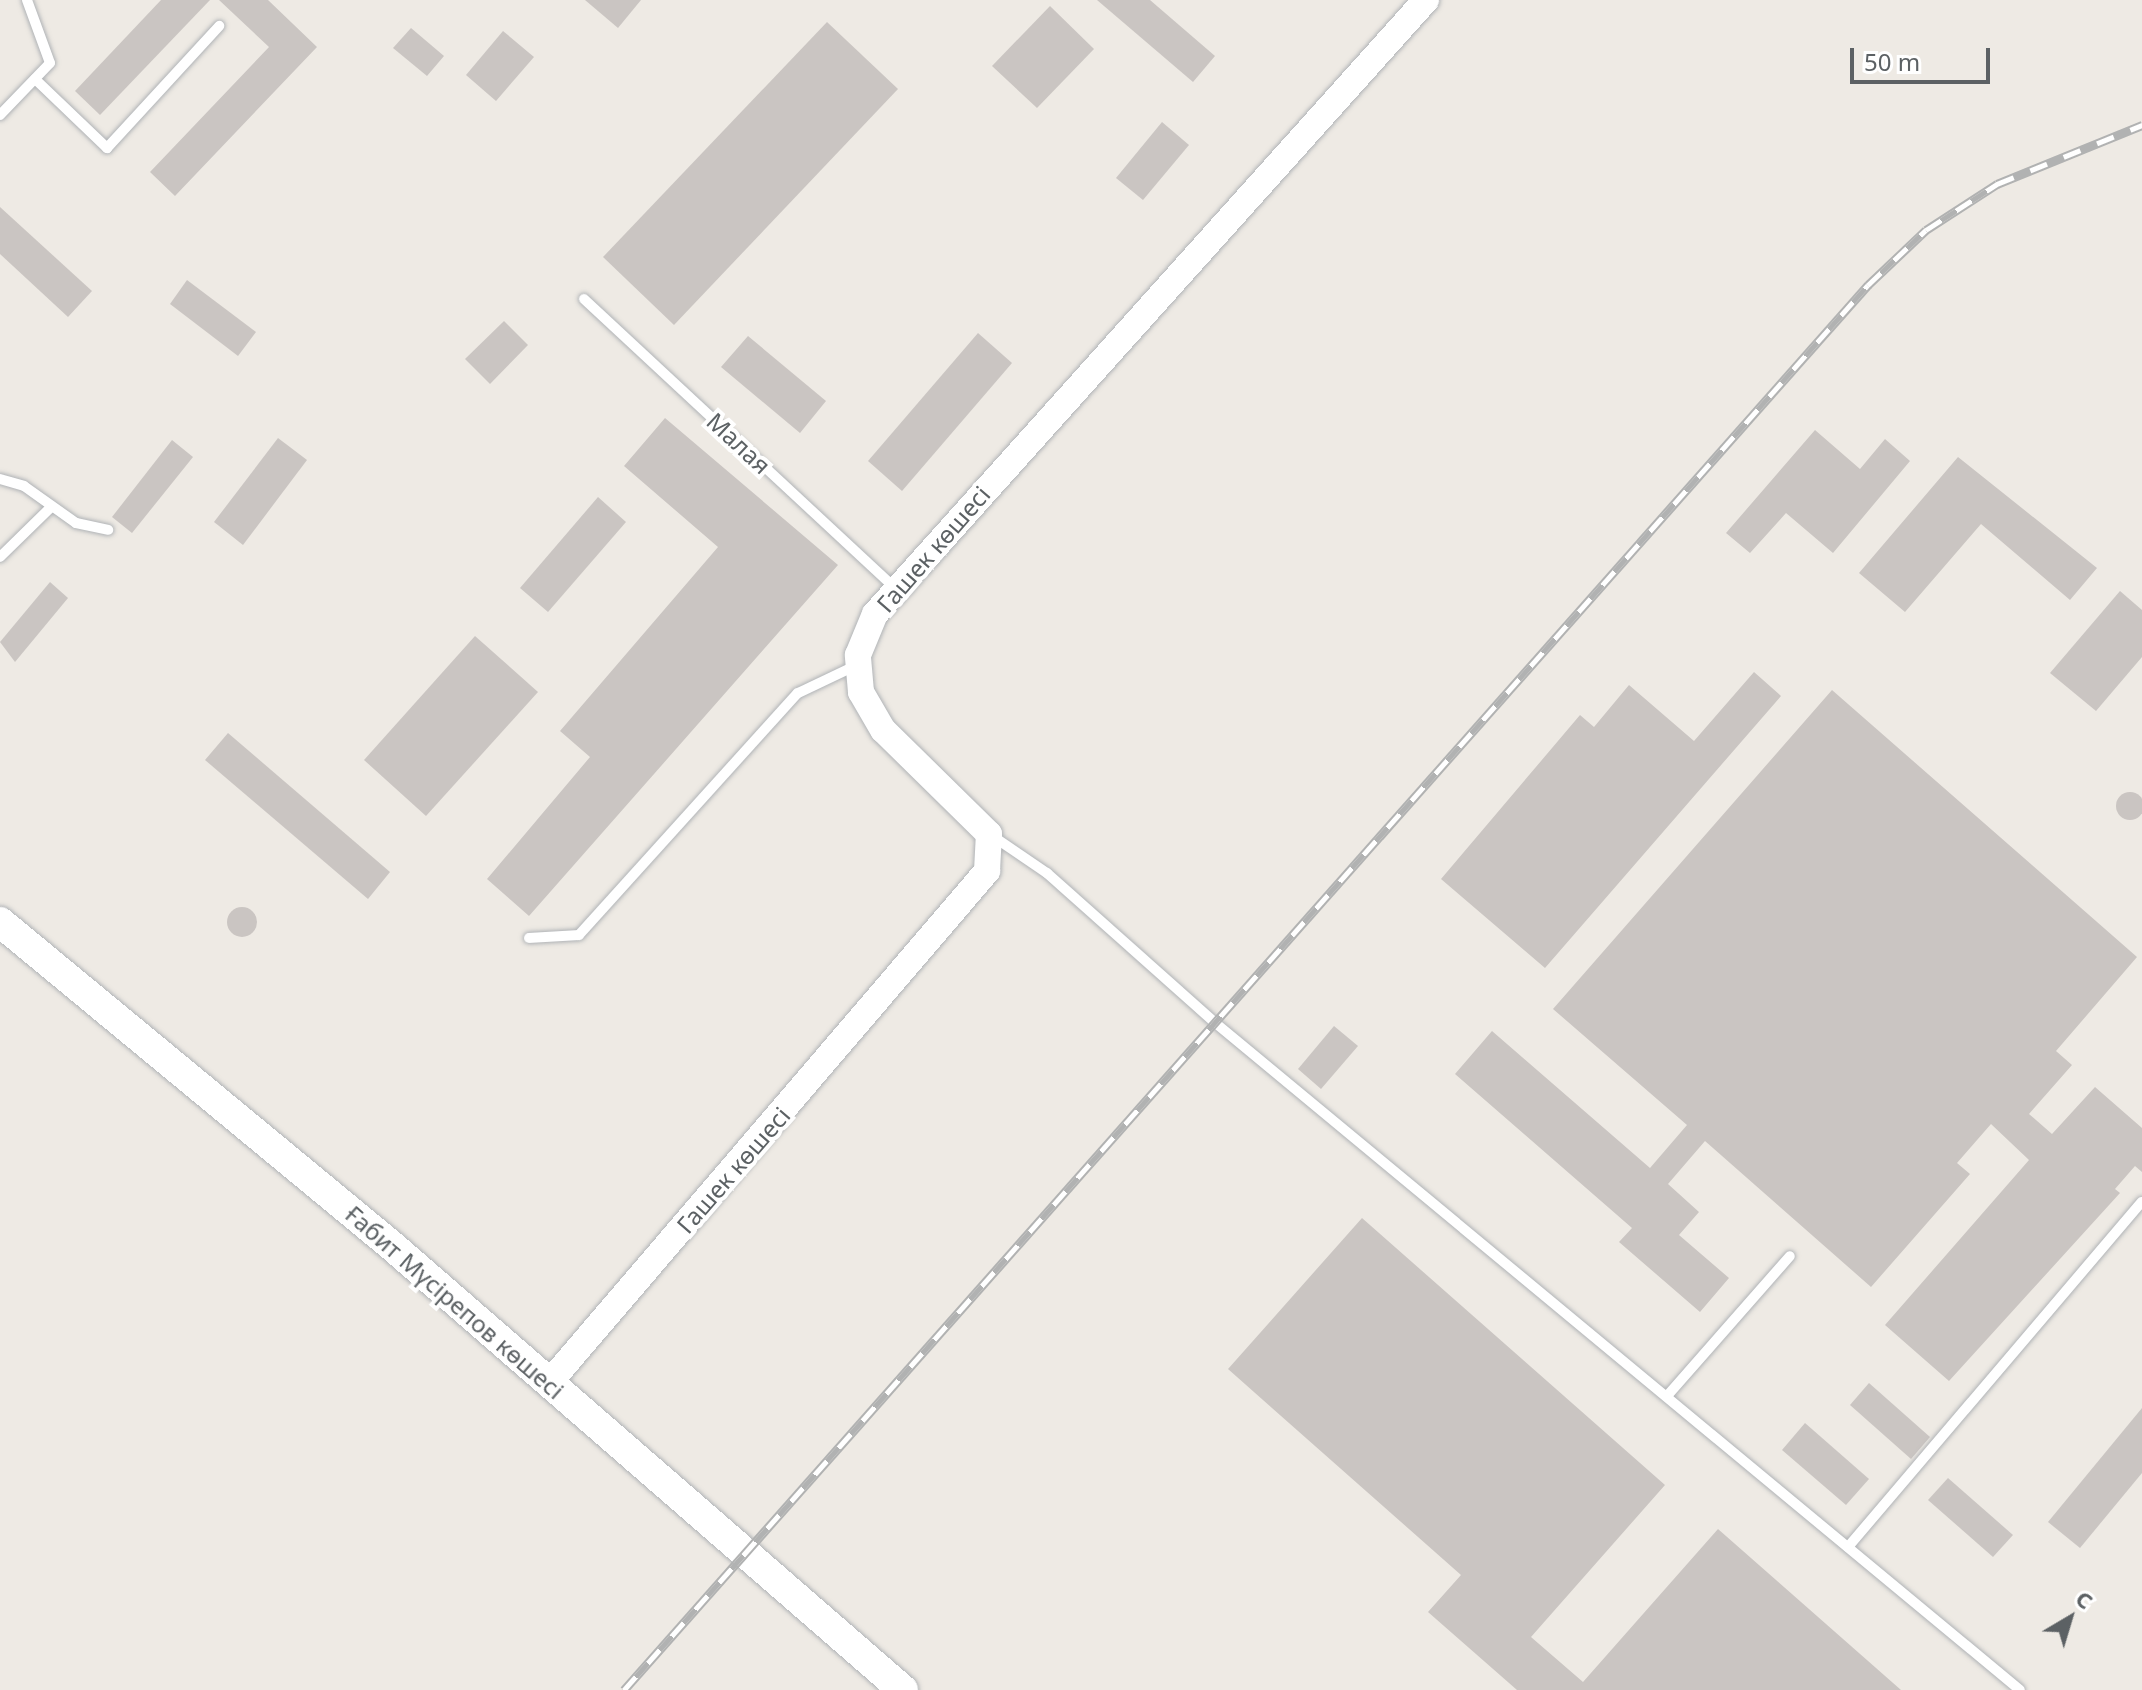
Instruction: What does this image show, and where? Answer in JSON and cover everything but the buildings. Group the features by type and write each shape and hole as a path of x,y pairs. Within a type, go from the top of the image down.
{"main road":[{"name":"Ғабит Мүсірепов көшесі","path":"0,922 549,1383 903,1690"}],"street":[{"name":"Гашек көшесі","path":"857,665 865,635 894,587 1426,0"},
{"path":"857,665 861,692 883,730 989,834"},
{"name":"Гашек көшесі","path":"549,1383 974,893 987,871 989,834"}],"lane":[{"path":"0,115 50,63 27,0"},
{"path":"35,79 107,148 219,26"},
{"name":"Малая","path":"584,299 894,587"},
{"path":"0,479 51,507 108,530"},
{"path":"0,557 51,507"},
{"path":"529,938 579,935 798,693 857,665"},
{"path":"989,834 1047,873 2020,1690"},
{"path":"1848,1547 2142,1202"},
{"path":"1667,1396 1790,1256"}],"railway":[{"path":"624,1690 1868,285 1926,230 1997,184 2142,125"}]}
